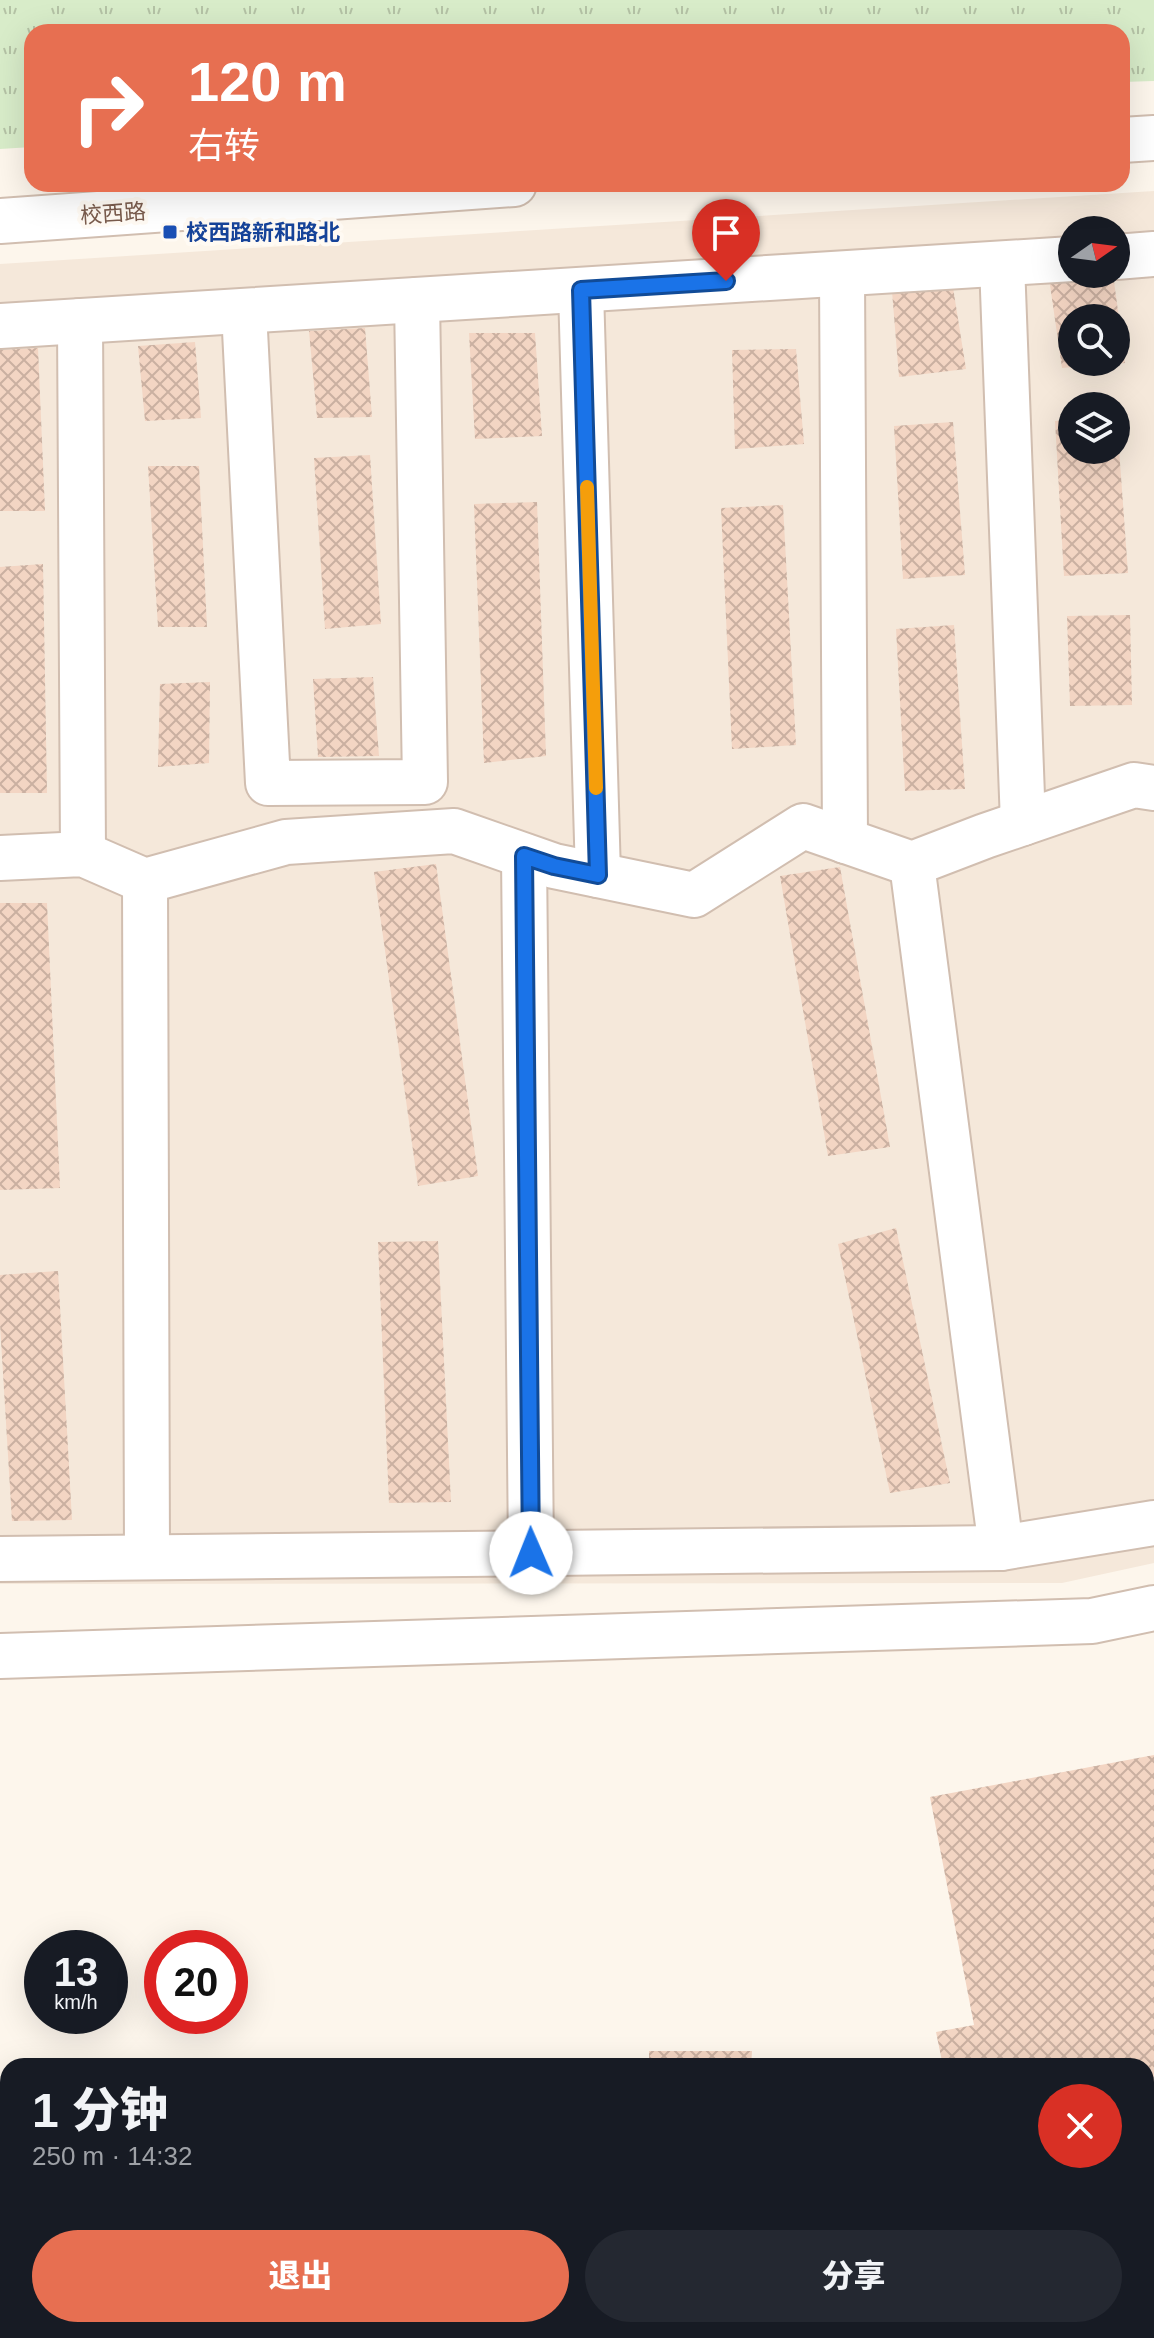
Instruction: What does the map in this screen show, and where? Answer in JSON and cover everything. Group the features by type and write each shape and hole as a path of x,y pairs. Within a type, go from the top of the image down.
{"street":[{"path":"1130,140 1154,138"},
{"name":"校西路","path":"0,221 403,192"},
{"path":"1130,256 1154,254"},
{"path":"0,326 1058,260"},
{"path":"1002,264 1023,823"},
{"path":"842,274 845,841"},
{"path":"581,290 598,875"},
{"path":"244,311 268,783 425,782 417,300"},
{"path":"80,321 83,854"},
{"path":"0,858 83,854 145,881 286,842 454,831 554,866 694,895 803,826 912,864 1134,785 1154,788"},
{"path":"524,856 531,1553"},
{"path":"912,864 1001,1548"},
{"path":"145,881 147,1557"},
{"path":"0,1559 1001,1548 1154,1523"},
{"path":"0,1656 1092,1621 1154,1608"}],"shaded area":[{"path":"1154,191 1154,1563 1062,1583 0,1584 0,264"}],"green space":[{"path":"0,0 1154,0 1154,81 1130,82 1130,24 24,24 24,148 0,149"}],"building":[{"path":"951,275 966,369 899,377 891,279"},
{"path":"1058,277 1058,288 1115,288 1117,304 1058,304 1058,340 1049,278"},
{"path":"365,328 372,417 317,418 309,331"},
{"path":"469,333 535,333 542,436 475,439"},
{"path":"195,342 201,418 145,421 138,346"},
{"path":"38,348 45,511 0,511 0,350"},
{"path":"796,349 804,444 735,449 732,350"},
{"path":"1055,421 1058,421 1058,464 1120,464 1128,573 1064,576"},
{"path":"953,422 965,575 903,579 894,426"},
{"path":"370,455 381,624 325,629 314,458"},
{"path":"148,466 199,466 207,627 158,627"},
{"path":"537,502 546,756 484,763 474,504"},
{"path":"783,505 796,745 732,749 721,508"},
{"path":"43,564 47,793 0,793 0,567"},
{"path":"1130,615 1132,705 1070,706 1067,616"},
{"path":"954,625 965,789 905,791 896,629"},
{"path":"373,677 379,756 318,757 313,679"},
{"path":"210,682 209,763 158,767 160,684"},
{"path":"436,864 478,1176 418,1186 374,872"},
{"path":"840,867 890,1147 828,1156 780,876"},
{"path":"0,903 47,903 60,1188 0,1190"},
{"path":"896,1228 950,1483 890,1493 838,1244"},
{"path":"438,1241 451,1502 389,1503 378,1242"},
{"path":"58,1271 72,1520 12,1521 0,1275"},
{"path":"1154,1755 1154,2058 941,2058 936,2032 974,2025 930,1797"},
{"path":"649,2051 752,2051 752,2058 649,2058"}],"slow traffic":[{"path":"587,487 596,788"}],"place":[{"name":"校西路新和路北","path":"170,232"}],"route":[{"path":"531,1553 524,856 598,875 581,290 726,281"}]}
